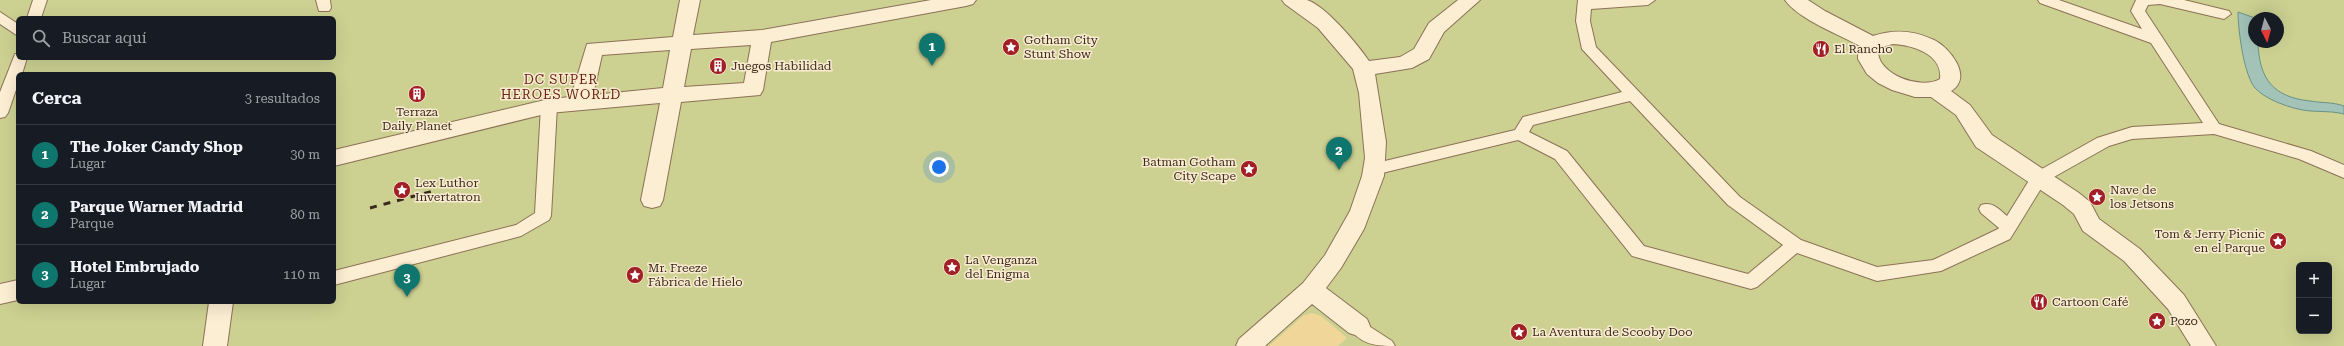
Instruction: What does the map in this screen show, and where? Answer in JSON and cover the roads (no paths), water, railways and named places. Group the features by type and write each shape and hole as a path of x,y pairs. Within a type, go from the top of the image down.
{"street":[{"path":"652,200 690,0"},
{"path":"580,103 594,49 762,37 966,0"},
{"path":"1248,346 1311,290 1324,275 1350,231 1364,201 1374,169 1376,157 1375,131 1364,70 1332,27 1308,8 1292,0"},
{"path":"1364,70 1404,63 1422,54 1436,28 1470,0"},
{"path":"1795,0 1818,16 1873,44"},
{"path":"336,158 549,106 671,95 753,90 762,37"},
{"path":"1905,38 1918,42 1940,54 1948,63 1951,71 1950,79 1945,86 1936,90 1909,89 1882,77 1873,68 1868,59 1868,51 1873,44 1881,39 1905,38"},
{"path":"1936,90 1963,110 1984,141 2071,199 2082,208 2091,225 2132,255 2176,302 2204,346"},
{"path":"0,294 16,290"},
{"path":"1311,290 1358,326"},
{"path":"215,346 221,304"}],"lane":[{"path":"35,16 40,0"},
{"path":"1648,0 1585,2 1583,21 1589,49 1734,201 1795,245 1877,274 1935,266 2004,234 2010,227 2039,178 2103,142 2132,133 2214,128 2247,136 2298,153 2344,172"},
{"path":"2045,0 2156,39"},
{"path":"2156,0 2143,0 2138,11 2214,128"},
{"path":"2164,0 2224,14"},
{"path":"0,17 16,29"},
{"path":"0,113 19,60"},
{"path":"1520,134 1528,121 1633,95"},
{"path":"336,277 521,230 543,216 549,106"},
{"path":"1374,169 1520,134 1561,155 1638,251 1751,282 1795,245"},
{"path":"1987,209 2010,227"},
{"path":"1358,326 1386,346"}],"water":[{"path":"2238,12 2248,16 2248,48 2258,48 2261,66 2270,84 2286,95 2297,99 2344,106 2344,114 2293,108 2270,99 2260,93 2252,83 2248,74 2242,53"}],"railway":[{"path":"370,208 433,191"}],"place":[{"name":"Gotham City Stunt Show","path":"1011,47"},
{"name":"El Rancho","path":"1821,49"},
{"name":"Juegos Habilidad","path":"718,66"},
{"name":"The Joker Candy Shop","path":"932,66"},
{"name":"Terraza Daily Planet","path":"417,94"},
{"name":"Batman Gotham City Scape","path":"1249,169"},
{"name":"Parque Warner Madrid","path":"1339,170"},
{"name":"Lex Luthor Invertatron","path":"402,190"},
{"name":"Nave de los Jetsons","path":"2097,197"},
{"name":"Tom & Jerry Picnic en el Parque","path":"2278,241"},
{"name":"La Venganza del Enigma","path":"952,267"},
{"name":"Mr. Freeze Fábrica de Hielo","path":"635,275"},
{"name":"Hotel Embrujado","path":"407,297"},
{"name":"Cartoon Café","path":"2039,302"},
{"name":"Pozo","path":"2157,321"},
{"name":"La Aventura de Scooby Doo","path":"1519,332"}],"district":[{"name":"DC SUPER HEROES WORLD","path":"561,86"}]}
